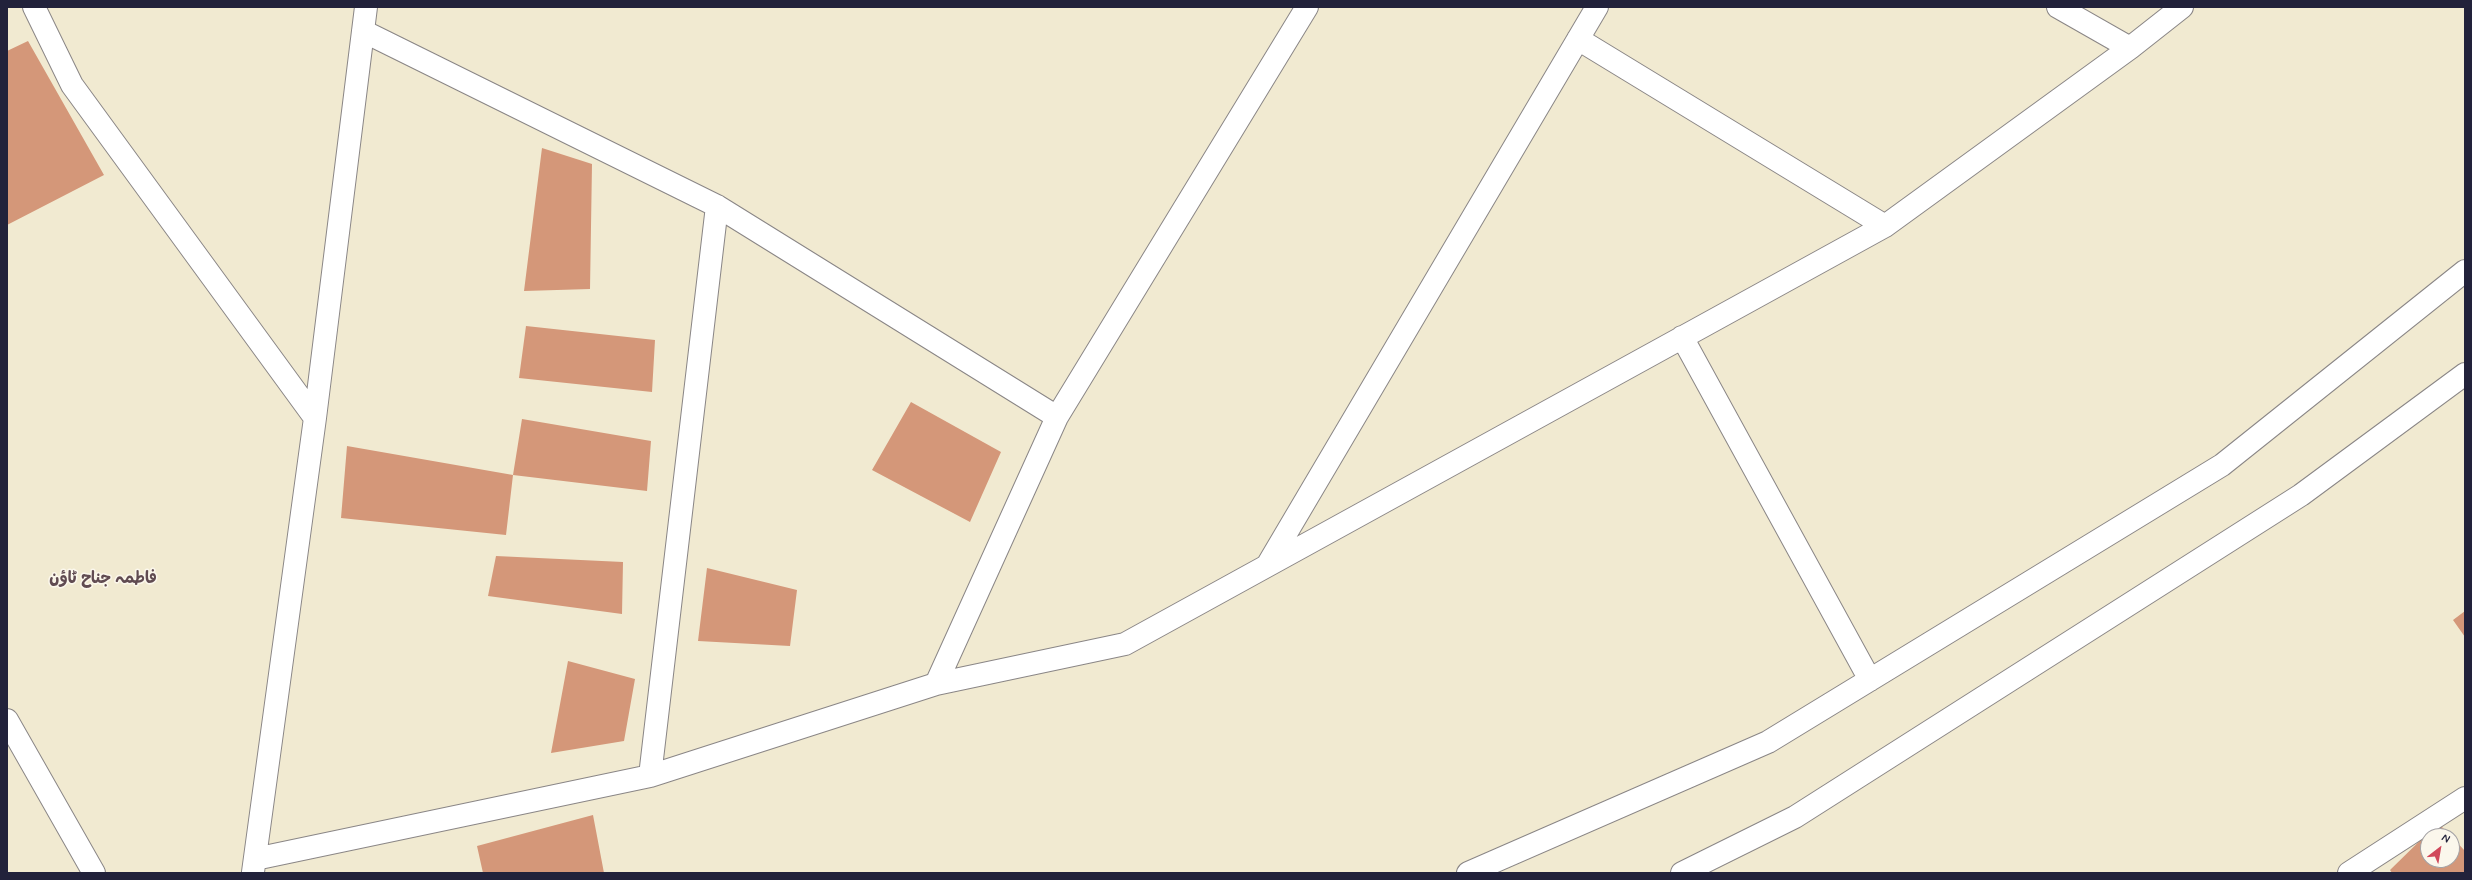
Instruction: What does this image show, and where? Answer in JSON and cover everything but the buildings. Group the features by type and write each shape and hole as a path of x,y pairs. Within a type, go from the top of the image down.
{"street":[{"path":"34,7 72,85 315,418"},
{"path":"366,7 315,418 254,866 650,776 936,684 1125,644 1885,226 2130,48 2182,7"},
{"path":"936,684 1057,417 1307,7"},
{"path":"1268,565 1597,7"},
{"path":"2058,7 2130,48"},
{"path":"363,31 717,206 1057,417"},
{"path":"1578,39 1885,226"},
{"path":"650,776 717,206"},
{"path":"1468,873 1768,742 2222,465 2465,271"},
{"path":"1682,337 1870,680"},
{"path":"1682,873 1795,817 2267,517 2301,495 2465,374"},
{"path":"7,720 94,873"},
{"path":"2348,873 2465,798"}],"district":[{"name":"فاطمہ جناح ٹاؤن","path":"103,580"}]}
